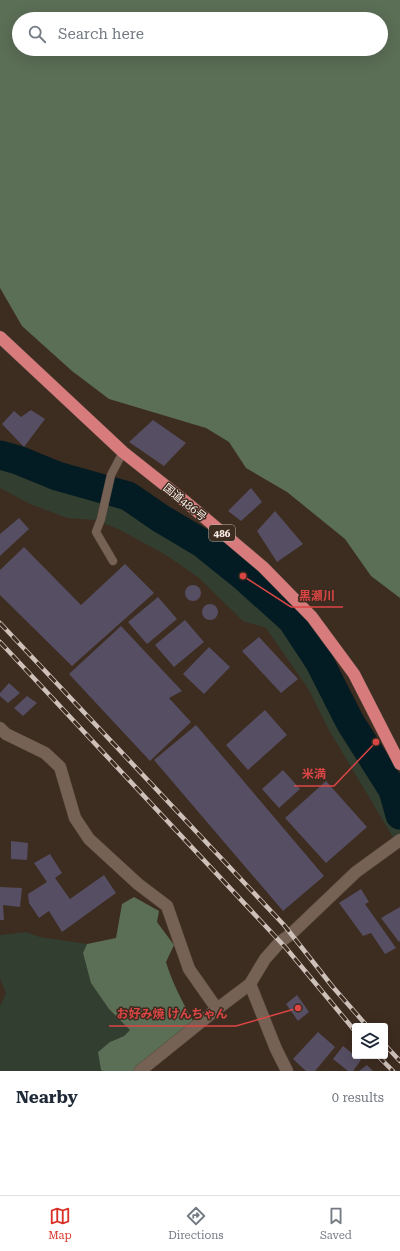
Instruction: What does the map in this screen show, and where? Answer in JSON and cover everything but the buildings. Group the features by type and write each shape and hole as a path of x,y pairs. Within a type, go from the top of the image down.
{"highway":[{"name":"国道486号","path":"0,337 123,452 186,502 263,567 312,617 354,674 400,764"}],"street":[{"path":"0,728 6,734 45,753 60,767 75,818 89,839 138,884 167,906 190,969 217,1009"},
{"path":"140,1071 250,984 265,959 280,942 291,934 356,872 399,841"},
{"path":"250,984 276,1049 287,1071"}],"lane":[{"path":"114,561 96,532 101,519 111,475 123,452"}],"green space":[{"path":"0,0 400,0 400,598 371,576 345,539 287,492 246,468 229,442 206,428 109,399 72,371 22,326 0,288"},
{"path":"0,451 87,475 127,483 242,569 297,621 351,700 400,797 400,849 330,732 309,690 266,628 243,621 199,578 166,555 120,530 95,520 67,518 30,504 0,488"},
{"path":"134,897 159,911 157,922 174,945 166,962 175,987 196,1026 140,1071 103,1071 101,1070 98,1052 110,1042 124,1036 130,1030 109,1009 91,983 83,953 87,944 116,938 122,904"},
{"path":"26,932 40,937 87,944 83,953 109,1009 130,1030 124,1036 110,1042 101,1070 103,1071 0,1071 0,1006 6,993 0,979 0,935"}],"waterway":[{"path":"0,455 18,460 57,476 128,496 160,518 202,543 243,576 292,620 319,661 350,722 393,790 400,815"}],"railway":[{"path":"0,623 284,925 332,986 364,1023"},
{"path":"0,642 286,948 352,1027"},
{"path":"388,1048 400,1061"},
{"path":"381,1059 393,1071"}],"place":[{"name":"黒瀬川","path":"243,576"},
{"name":"米満","path":"376,742"},
{"name":"お好み焼 けんちゃん","path":"298,1008"}]}
